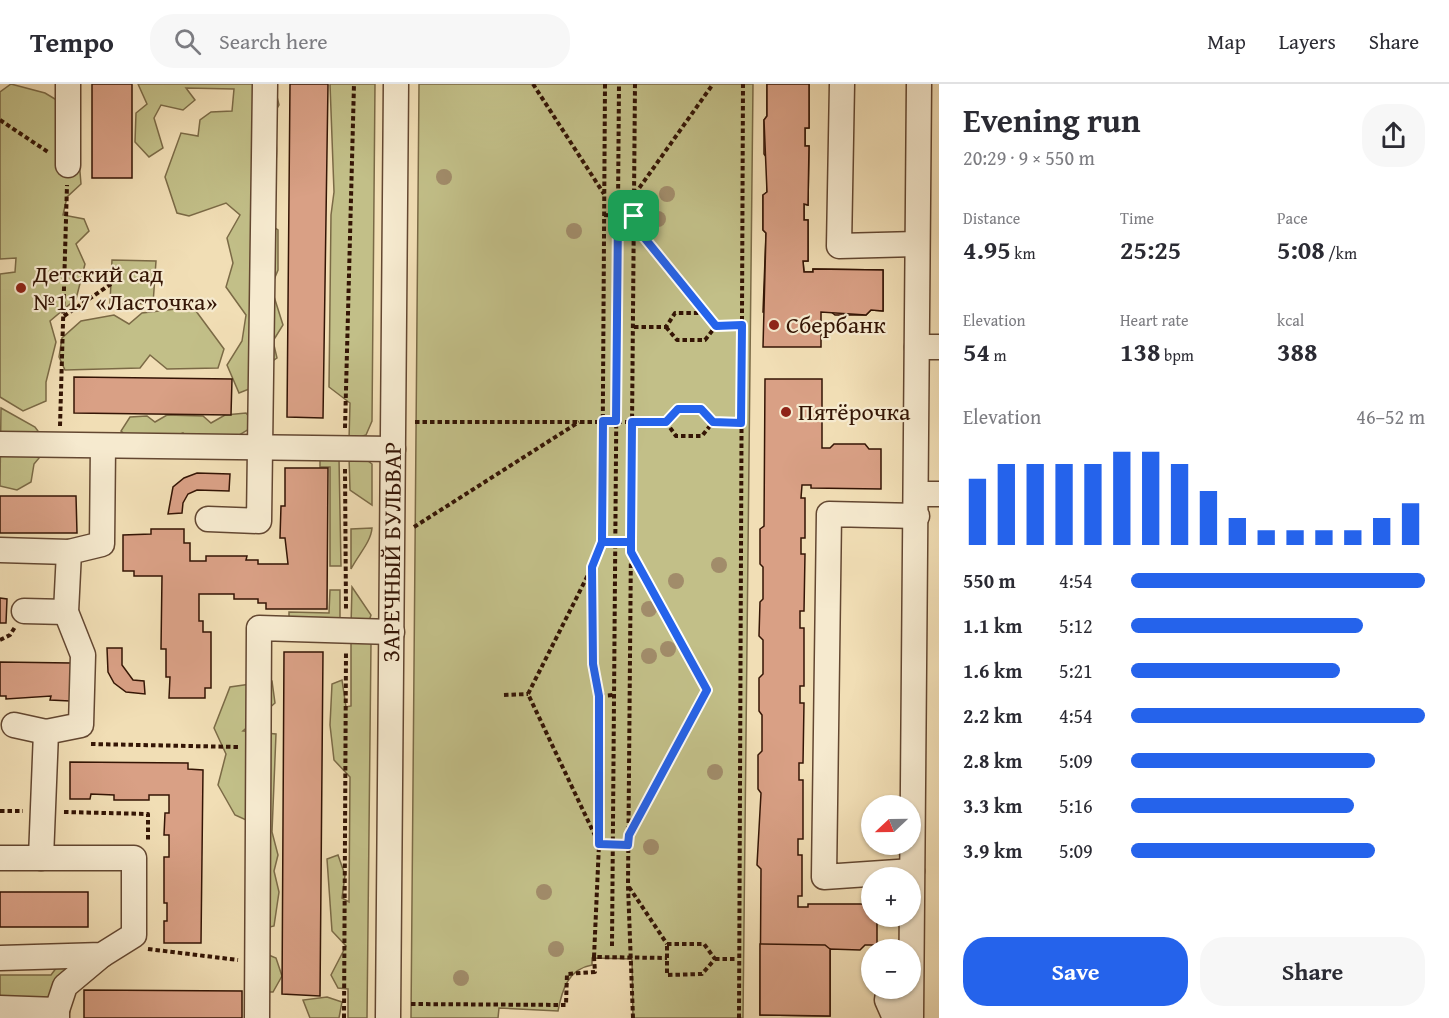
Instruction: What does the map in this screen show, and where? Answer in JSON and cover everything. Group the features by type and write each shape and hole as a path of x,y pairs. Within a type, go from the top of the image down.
{"street":[{"path":"68,84 68,165"},
{"path":"208,519 258,521 265,84"},
{"name":"ЗАРЕЧНЫЙ БУЛЬВАР","path":"388,1018 396,84"},
{"path":"842,84 839,246 917,244"},
{"path":"912,867 928,347 917,244 928,161 919,84"},
{"path":"0,444 393,449"},
{"path":"0,550 69,552 102,544 103,446"},
{"path":"861,874 824,877 829,514 924,501"},
{"path":"14,725 45,732 81,725 83,655 66,612 69,552"},
{"path":"24,611 66,612"},
{"path":"257,1018 259,628 392,632"},
{"path":"41,858 45,732"},
{"path":"0,858 134,858 134,935 102,955 65,986 57,1014 0,1008"},
{"path":"0,958 102,955"},
{"path":"887,999 893,1017"},
{"path":"893,1017 898,999"}],"path":[{"path":"344,1018 347,631 345,447 354,84"},
{"path":"533,84 604,194"},
{"path":"528,694 592,567 602,542 605,84"},
{"path":"612,946 619,84"},
{"path":"633,1018 628,845 635,84"},
{"path":"634,195 714,84"},
{"path":"739,1018 737,959 743,84"},
{"path":"0,120 68,165 60,445"},
{"path":"604,215 634,216"},
{"path":"634,225 716,326 742,325"},
{"path":"63,317 111,284"},
{"path":"666,327 675,313 704,313"},
{"path":"634,327 666,327 677,340 705,340 716,326"},
{"path":"415,423 666,422 678,409 701,409 713,422 741,423"},
{"path":"414,527 580,421"},
{"path":"666,422 676,436 702,436 713,422"},
{"path":"602,542 631,542"},
{"path":"629,835 707,690 631,552"},
{"path":"411,1004 567,1005 567,974 595,972 599,844 599,696 593,664 592,567"},
{"path":"504,695 528,694"},
{"path":"528,694 599,844"},
{"path":"599,696 614,696"},
{"path":"81,744 257,747"},
{"path":"599,844 628,845"},
{"path":"628,886 667,944 667,975 702,974 715,959 737,959"},
{"path":"667,944 704,944 715,959"},
{"path":"594,957 668,958"}],"shaded area":[{"path":"11,84 45,93 75,111 81,184 67,197 63,215 84,219 89,231 76,244 85,264 76,299 50,321 56,342 46,382 46,401 23,411 0,397 0,274 15,272 16,258 0,259 0,92"},
{"path":"138,84 274,84 279,105 271,119 275,132 275,169 260,218 278,230 278,270 271,287 283,325 273,341 277,358 258,371 259,385 239,393 227,365 242,341 246,315 226,287 233,263 227,238 240,215 226,203 189,216 177,213 165,177 181,133 198,136 200,120 211,112 232,111 234,89 186,88 195,100 183,110 161,105 154,118 163,148 149,157 135,142 136,113 147,104"},
{"path":"330,84 375,84 372,421 366,435 349,440 350,403 329,387 331,215 334,192"},
{"path":"419,84 753,84 743,1018 633,1018 632,959 592,958 592,965 577,971 564,988 558,1011 499,1008 498,1018 411,1018"},
{"path":"112,260 156,261 153,304 110,303"},
{"path":"193,307 224,349 218,368 167,369 150,355 140,368 65,370 59,357 62,338 81,321 114,315 129,324 142,313"},
{"path":"1,408 35,427 49,446 34,464 31,482 17,490 0,486"},
{"path":"246,413 256,425 216,449 193,444 183,433 160,442 137,444 121,431 130,417 147,416 155,422 167,415 203,416 211,423 225,415"},
{"path":"349,456 364,458 372,464 372,505 350,490"},
{"path":"320,458 339,458 341,566 330,566 330,467 320,467"},
{"path":"372,528 367,543 351,569 351,529"},
{"path":"352,587 371,615 369,621 351,626"},
{"path":"330,590 340,590 340,625 289,624 289,612 329,613"},
{"path":"351,637 371,643 367,1018 348,1018 348,989 338,988 331,975 346,946 332,931 327,859 338,855 345,875 342,898 349,902 350,777 334,760 330,725 332,684 342,680 346,707 351,706"},
{"path":"272,681 275,703 243,731 276,734 272,832 278,855 274,871 279,892 274,926 262,929 264,828 235,815 218,785 226,754 214,728 230,687"},
{"path":"264,953 276,958 282,976 273,992 252,992"},
{"path":"60,963 72,969 51,996 46,999 0,1000 0,975 51,975"},
{"path":"327,997 342,1002 339,1018 310,1018 303,1000"}],"building":[{"path":"92,84 132,84 132,178 92,178"},
{"path":"290,84 328,84 323,418 287,417"},
{"path":"767,84 809,84 809,128 805,128 805,146 809,146 808,205 804,204 804,220 808,220 808,261 803,261 804,272 813,272 813,269 883,270 883,311 871,310 866,315 835,315 830,311 763,312 766,233 763,230 763,195 767,192 764,120 767,116"},
{"path":"767,84 809,84 809,128 805,128 805,146 809,146 808,205 804,204 804,220 808,220 808,261 803,261 804,272 813,272 813,269 883,270 883,311 871,310 866,315 821,312 821,347 763,347 766,233 763,230 763,195 767,192 764,120 767,116"},
{"path":"74,377 232,379 231,415 74,413"},
{"path":"765,379 822,379 822,448 830,448 834,444 865,444 869,449 881,449 881,489 811,488 811,485 802,485 801,498 805,498 805,538 801,538 801,554 805,554 804,611 800,611 800,628 804,628 804,686 800,686 800,703 804,703 803,763 799,763 799,780 803,780 803,839 798,839 798,855 802,855 802,896 798,896 798,907 808,907 808,904 861,904 861,927 877,927 877,939 861,939 860,950 830,949 830,1016 760,1015 761,869 757,865 761,793 758,789 758,755 762,751 759,678 763,674 763,640 759,636 760,602 763,599 760,529 764,526"},
{"path":"285,468 328,468 327,609 266,609 266,603 258,603 258,599 234,599 234,594 199,594 199,621 203,621 203,632 211,632 211,688 205,688 205,698 169,698 170,677 166,677 166,649 161,649 162,576 134,576 134,571 123,571 123,535 151,534 151,529 184,529 184,543 190,543 190,561 206,561 206,556 247,556 246,560 258,560 258,564 288,564 285,538 280,538 281,506 285,506"},
{"path":"197,473 230,474 229,491 197,490 188,494 183,503 182,513 168,514 173,487 184,478"},
{"path":"0,496 76,496 77,533 0,533"},
{"path":"0,598 7,599 6,623 0,623"},
{"path":"107,648 122,648 122,665 133,680 144,681 145,694 126,692 114,683 108,672"},
{"path":"284,652 323,652 320,996 282,994"},
{"path":"0,662 71,663 70,701 50,700 51,696 6,699 6,696 0,696"},
{"path":"70,762 188,763 188,769 203,770 201,943 164,943 167,903 164,903 164,857 169,857 169,835 164,835 165,813 169,813 169,795 149,795 149,800 114,800 114,795 91,794 90,799 70,799"},
{"path":"0,892 88,892 88,927 0,927"},
{"path":"760,944 825,945 830,949 830,1016 760,1015"},
{"path":"84,990 242,991 242,1018 84,1018"}],"place":[{"name":"Детский сад №117 «Ласточка»","path":"21,288"},
{"name":"Сбербанк","path":"774,325"},
{"name":"Пятёрочка","path":"786,412"}],"route":[{"path":"634,216 618,215 616,421 603,421 602,542 631,542 631,552 707,690 629,835 628,845 599,844 599,696 593,664 592,567 602,542 615,542 631,542 632,422 666,422 678,409 701,409 713,422 741,423 742,363 742,325 716,326 634,225 634,216"}]}
